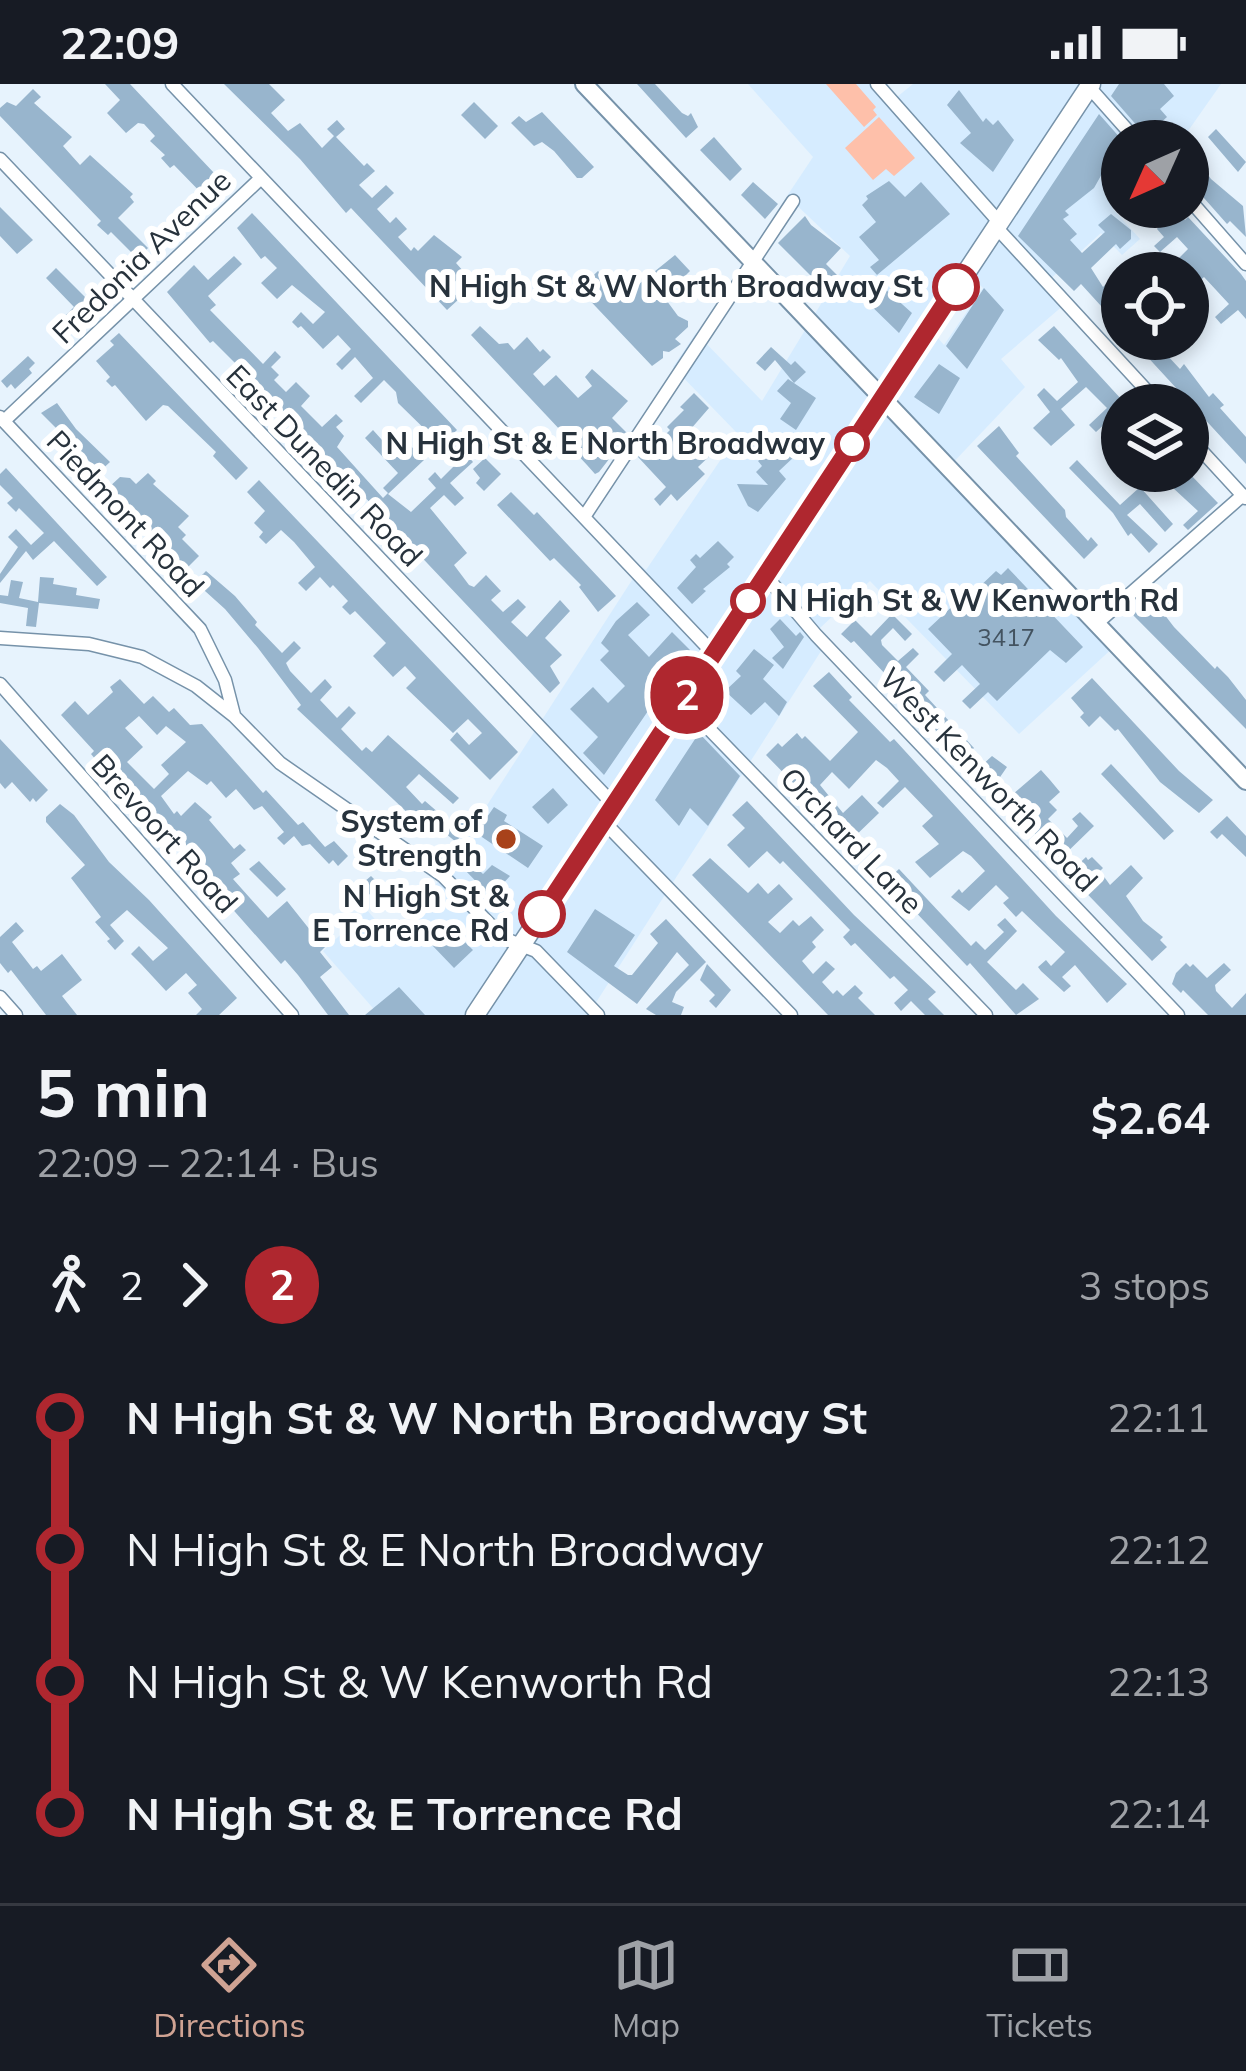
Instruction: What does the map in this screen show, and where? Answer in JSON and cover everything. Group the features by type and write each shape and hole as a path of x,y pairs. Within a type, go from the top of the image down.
{"main road":[{"path":"584,84 1246,781"},
{"path":"475,1015 1090,86"}],"street":[{"path":"172,84 713,653"},
{"path":"877,84 1141,384"},
{"path":"1090,86 1119,120"},
{"name":"East Dunedin Road","path":"0,159 791,1015"},
{"name":"Fredonia Avenue","path":"2,419 261,178"},
{"path":"584,517 793,201"},
{"path":"1209,222 1246,264"},
{"name":"Piedmont Road","path":"2,419 200,628 225,680 234,716"},
{"path":"1096,624 1244,497 1209,459"},
{"name":"West Kenworth Road","path":"765,575 1178,1015"},
{"path":"0,638 89,644 142,657 196,686 280,763 451,883 503,938 536,951 598,1015"},
{"name":"Brevoort Road","path":"0,684 292,1015"},
{"name":"Orchard Lane","path":"682,701 986,1015"},
{"path":"0,997 16,1015"}],"shaded area":[{"path":"748,84 877,84 892,101 913,84 1221,84 1196,120 1101,120 1101,228 1130,228 1140,239 1119,252 1101,233 1046,283 1065,304 1001,359 1025,387 947,469 1116,645 1019,734 870,581 820,628 823,648 588,1015 379,1015 323,951 367,910 397,945 641,566 646,570 738,434 673,367 696,333 762,401 850,256 787,196 813,157","holes":["967,272 983,288 944,345 929,328"]},
{"path":"826,84 856,84 876,107 877,115 864,127"},
{"path":"879,117 915,158 894,176 886,169 873,180 845,148"}],"building":[{"path":"105,84 130,84 215,174 224,177 209,201 161,158 165,155 150,141 155,136 144,124 126,133 107,113 120,100"},
{"path":"224,84 269,84 285,100 271,113 288,131 300,123 322,148 334,136 327,129 337,120 345,129 336,137 375,171 359,185 372,198 386,185 394,193 377,209 390,223 396,217 407,229 398,237 411,251 414,247 418,251 434,235 462,257 456,263 464,272 449,288 459,299 447,310 351,208 346,213 300,159"},
{"path":"637,84 655,84 682,113 691,113 698,127 686,138"},
{"path":"1119,84 1164,84 1174,96 1160,109 1167,117 1164,120 1132,120 1111,96"},
{"path":"33,89 41,97 34,103 72,137 63,146 80,165 90,155 133,194 134,202 118,218 148,248 153,260 146,267 111,232 108,235 97,225 101,221 0,116 7,102 16,106"},
{"path":"959,90 983,122 986,118 993,125 998,120 1014,140 993,172 960,143 971,133 947,105"},
{"path":"474,102 498,126 485,139 461,115"},
{"path":"542,112 594,167 582,178 554,151 542,142 534,146 511,123 519,116 526,122"},
{"path":"1099,114 1104,120 1101,176 1094,188 1065,211 1069,215 1063,219 1077,234 1070,240 1082,253 1105,232 1101,228 1131,230 1131,239 1120,249 1116,244 1101,252 1091,268 1101,284 1101,306 1081,284 1074,291 1018,236"},
{"path":"1216,129 1246,162 1238,172 1209,138"},
{"path":"714,137 742,169 730,181 700,150"},
{"path":"1209,176 1243,206 1246,237 1230,221 1227,224 1209,204"},
{"path":"889,181 905,197 921,182 950,214 877,275 870,267 879,260 859,237 876,222 862,205 866,196"},
{"path":"753,182 778,204 765,219 741,195"},
{"path":"0,207 33,240 17,254 0,236"},
{"path":"252,213 457,430 441,445 398,403 396,392 384,380 361,403 354,396 373,378 355,357 342,370 336,364 351,349 338,335 323,349 292,322 301,312 313,324 325,312 292,285 277,299 261,283 277,268 265,256 261,259 237,228"},
{"path":"805,216 841,248 826,264 839,277 825,290 778,243"},
{"path":"1198,228 1246,281 1246,319 1238,310 1221,324 1215,317 1229,304 1209,282 1209,252 1185,252 1188,249 1177,237 1160,252 1154,246 1164,237 1157,229"},
{"path":"675,255 690,271 664,297 688,321 688,327 675,339 681,344 663,351 663,358 652,366 579,289 598,271 623,297"},
{"path":"234,256 242,264 208,296 216,305 210,310 263,364 275,351 281,357 271,367 279,375 274,380 286,392 296,382 310,396 301,406 322,427 336,414 343,421 336,427 344,436 337,447 383,498 388,493 383,488 398,473 365,438 373,430 382,440 395,429 424,460 388,494 411,512 436,488 428,479 435,472 441,479 454,466 452,455 460,447 473,462 450,483 464,498 455,506 444,495 430,508 467,553 454,565 469,585 474,587 486,575 501,591 491,600 503,612 518,599 526,607 511,622 527,637 560,600 570,611 545,638 562,655 550,666 560,683 550,693 272,399 247,375 241,376 236,364 210,343 167,292 194,265 208,280"},
{"path":"56,268 95,307 99,314 90,322 81,316 64,331 57,324 74,307 46,278"},
{"path":"874,279 912,313 899,333 862,297"},
{"path":"984,288 1004,310 967,369 946,346"},
{"path":"480,326 499,344 508,343 514,350 527,337 540,352 543,349 551,357 533,374 544,386 556,375 578,398 592,386 585,377 592,369 628,401 612,418 627,433 622,441 614,432 601,443 613,454 599,472 595,474 471,335"},
{"path":"1054,326 1107,384 1101,384 1101,402 1086,387 1061,409 1075,425 1051,446 1033,428 1050,412 1037,395 1044,388 1057,401 1078,382 1061,358 1038,340"},
{"path":"119,333 248,468 236,480 213,456 216,452 168,406 163,405 146,421 106,381 110,377 96,361 114,345 110,341"},
{"path":"771,347 806,372 794,383 775,360 765,371 756,363"},
{"path":"28,356 35,363 29,369 32,373 15,389 11,384 7,388 1,381"},
{"path":"1150,360 1172,360 1180,369 1184,364 1199,384 1172,384"},
{"path":"939,364 960,378 939,414 914,397"},
{"path":"788,379 816,398 796,430 780,419 791,403 777,391"},
{"path":"694,393 709,408 677,445 691,460 708,444 715,451 698,467 705,474 677,501 671,494 660,506 654,499 666,487 638,457 670,430 667,427"},
{"path":"1213,393 1246,437 1246,464 1209,424"},
{"path":"57,403 110,462 96,475 88,466 91,463 41,413"},
{"path":"1101,414 1101,427 1096,432 1089,425"},
{"path":"999,426 1019,453 1016,456 1065,510 1066,517 1098,545 1084,559 977,446"},
{"path":"775,433 796,455 779,471 786,479 758,512 748,506 737,484 768,485 756,472 762,466 758,461 770,451 763,444"},
{"path":"485,458 501,474 484,491 473,469"},
{"path":"1077,460 1101,485 1101,492 1108,492 1120,505 1134,492 1144,492 1173,524 1165,532 1140,504 1127,515 1158,544 1149,553 1131,533 1128,536 1113,513 1069,468"},
{"path":"6,468 107,577 97,586 54,541 33,560 26,551 0,583 0,574 18,547 8,537 16,529 31,545 44,533 19,508 16,512 7,503 13,498 0,485 0,474"},
{"path":"148,473 156,481 153,484 189,516 178,527 186,535 182,539 199,556 183,572 157,537 108,488 120,477 136,484"},
{"path":"259,480 518,752 490,780 450,740 457,732 469,745 482,733 468,719 453,733 406,688 416,678 405,666 393,677 373,656 386,643 355,611 350,615 342,607 348,601 333,585 330,588 320,577 306,591 298,583 315,567 281,530 266,544 259,537 263,532 254,523 265,511 247,492"},
{"path":"511,492 534,515 537,512 616,596 598,612 581,585 554,558 550,561 497,505"},
{"path":"1177,492 1207,492 1218,503 1188,530 1183,525 1198,511"},
{"path":"718,541 734,557 727,564 730,567 692,604 677,588 696,567 690,560 696,554 700,558"},
{"path":"1008,568 1083,647 1066,663 1050,650 997,701 988,692 970,709 962,701 980,684 962,665 944,682 934,672 952,654 928,629 973,587 976,590 996,571 1001,575"},
{"path":"206,571 235,596 282,653 294,641 301,648 286,663 290,671 311,693 325,679 332,687 320,700 337,718 349,706 356,713 341,729 362,751 366,747 372,752 388,735 459,798 453,804 419,774 406,787 454,826 463,817 470,824 456,842 424,816 410,815 297,709 301,705 258,648 195,582"},
{"path":"40,577 77,588 76,595 100,599 98,609 39,603 36,627 26,626 28,608 0,603 0,595 8,596 11,580 23,582 19,598 38,602"},
{"path":"1151,597 1246,700 1246,729 1133,615"},
{"path":"637,602 650,615 628,635 649,657 672,632 690,650 604,775 583,753 598,737 570,709 593,687 608,703 625,686 600,660 609,651 601,643"},
{"path":"892,614 912,634 905,641 893,628 882,645 898,661 913,648 919,654 906,667 974,748 961,760 854,641 841,634 855,620 871,636"},
{"path":"780,619 796,636 800,632 804,637 783,669 772,658 784,647 770,629"},
{"path":"754,649 774,665 763,679 787,702 779,716 765,702 751,715 725,691 741,676 736,671"},
{"path":"829,672 852,697 849,700 890,742 894,739 1056,916 1127,984 1107,1003 1075,965 1062,977 1071,986 1064,992 1041,971 1038,967 1046,960 1051,966 1065,952 1022,911 1016,917 1003,903 1009,898 996,885 969,911 951,897 985,871 971,856 963,851 930,878 915,862 939,844 922,826 933,816 905,787 883,808 877,803 899,781 876,760 849,789 832,772 820,785 843,813 862,795 879,813 850,841 766,755 797,733 830,761 858,732 813,686"},
{"path":"1092,678 1179,771 1213,800 1199,813 1160,782 1118,729 1100,716 1089,727 1080,717 1084,713 1071,698"},
{"path":"120,679 144,704 153,696 190,725 202,724 298,825 303,822 325,847 334,841 348,856 338,866 333,860 329,864 310,844 302,846 294,836 284,845 277,838 284,832 262,806 254,810 236,789 226,798 211,781 207,785 188,771 161,796 181,816 195,802 234,849 240,844 246,850 231,863 240,874 233,879 268,918 287,901 318,940 324,934 330,942 320,952 332,967 320,977 349,1015 328,1015 285,960 281,964 192,863 198,858 116,784 61,715 75,701 88,715 113,692 110,687","holes":["139,716 157,735 166,726 186,742 161,765 169,774 154,789 127,762 143,747 125,728"]},
{"path":"699,733 740,776 708,826 690,808 679,826 655,800"},
{"path":"0,739 48,790 36,802 33,798 30,802 12,782 5,789 0,783"},
{"path":"992,756 1007,767 998,780 1013,794 1041,770 1060,792 1049,802 1057,810 1048,819 1067,838 1078,826 1072,819 1080,812 1094,826 1058,861 979,768"},
{"path":"1111,764 1174,831 1164,840 1101,774"},
{"path":"553,788 568,805 548,824 532,807"},
{"path":"747,801 854,915 936,992 928,999 944,1015 925,1015 911,1001 901,1011 894,1003 908,990 894,976 890,979 855,943 851,946 843,937 850,930 783,861 780,864 767,851 749,868 727,845 745,828 732,815"},
{"path":"60,804 237,998 219,1015 196,1015 202,1009 188,993 197,985 186,973 166,991 131,954 139,946 153,961 168,948 127,910 110,925 124,941 115,950 107,941 110,939 95,922 101,917 71,878 85,865 46,822"},
{"name":"System of Strength","path":"494,807 507,815 504,821 543,846 528,868 476,833"},
{"path":"1227,816 1246,836 1246,857 1222,834 1217,839 1210,832"},
{"path":"1086,857 1103,868 1100,871 1110,885 1131,865 1143,878 1126,896 1167,947 1152,961 1068,874"},
{"path":"710,858 748,893 758,883 768,894 779,884 793,899 768,922 780,933 793,920 799,926 811,916 824,930 802,961 813,974 826,961 835,969 822,982 833,994 837,990 843,996 855,985 863,993 858,998 875,1015 828,1015 692,875"},
{"path":"259,861 286,889 277,897 249,869"},
{"path":"472,863 483,874 492,865 510,876 491,897 464,869"},
{"path":"899,869 971,946 976,941 985,950 1004,932 997,925 1005,918 1017,931 987,962 1016,990 1023,983 1039,999 1016,1015 886,881"},
{"path":"371,876 391,896 399,889 412,901 398,912 392,905 386,910 372,894 363,895 357,888"},
{"path":"595,909 635,935 614,966 628,975 658,943 650,934 666,919 706,962 676,992 672,1002 684,1007 681,1015 656,1015 646,1009 689,965 677,952 637,1004 567,952"},
{"path":"16,922 24,931 12,942 33,969 37,966 41,971 62,954 82,980 62,996 77,1015 46,1015 11,970 8,973 0,963 0,937"},
{"path":"444,931 473,950 454,968 431,944"},
{"path":"1186,963 1207,978 1224,963 1231,970 1215,985 1216,991 1232,1008 1246,993 1246,1015 1208,1015 1183,990 1181,993 1172,984"},
{"path":"707,964 731,990 716,1008 709,1001 715,995 700,980"},
{"path":"399,987 425,1015 365,1015"}],"bus line":[{"name":"2","path":"542,914 956,287"}],"place":[{"name":"N High St & W North Broadway St","path":"956,287"},
{"name":"N High St & E North Broadway","path":"852,444"},
{"name":"N High St & W Kenworth Rd","path":"748,601"},
{"name":"System of Strength","path":"506,839"},
{"name":"N High St & E Torrence Rd","path":"542,914"}]}
